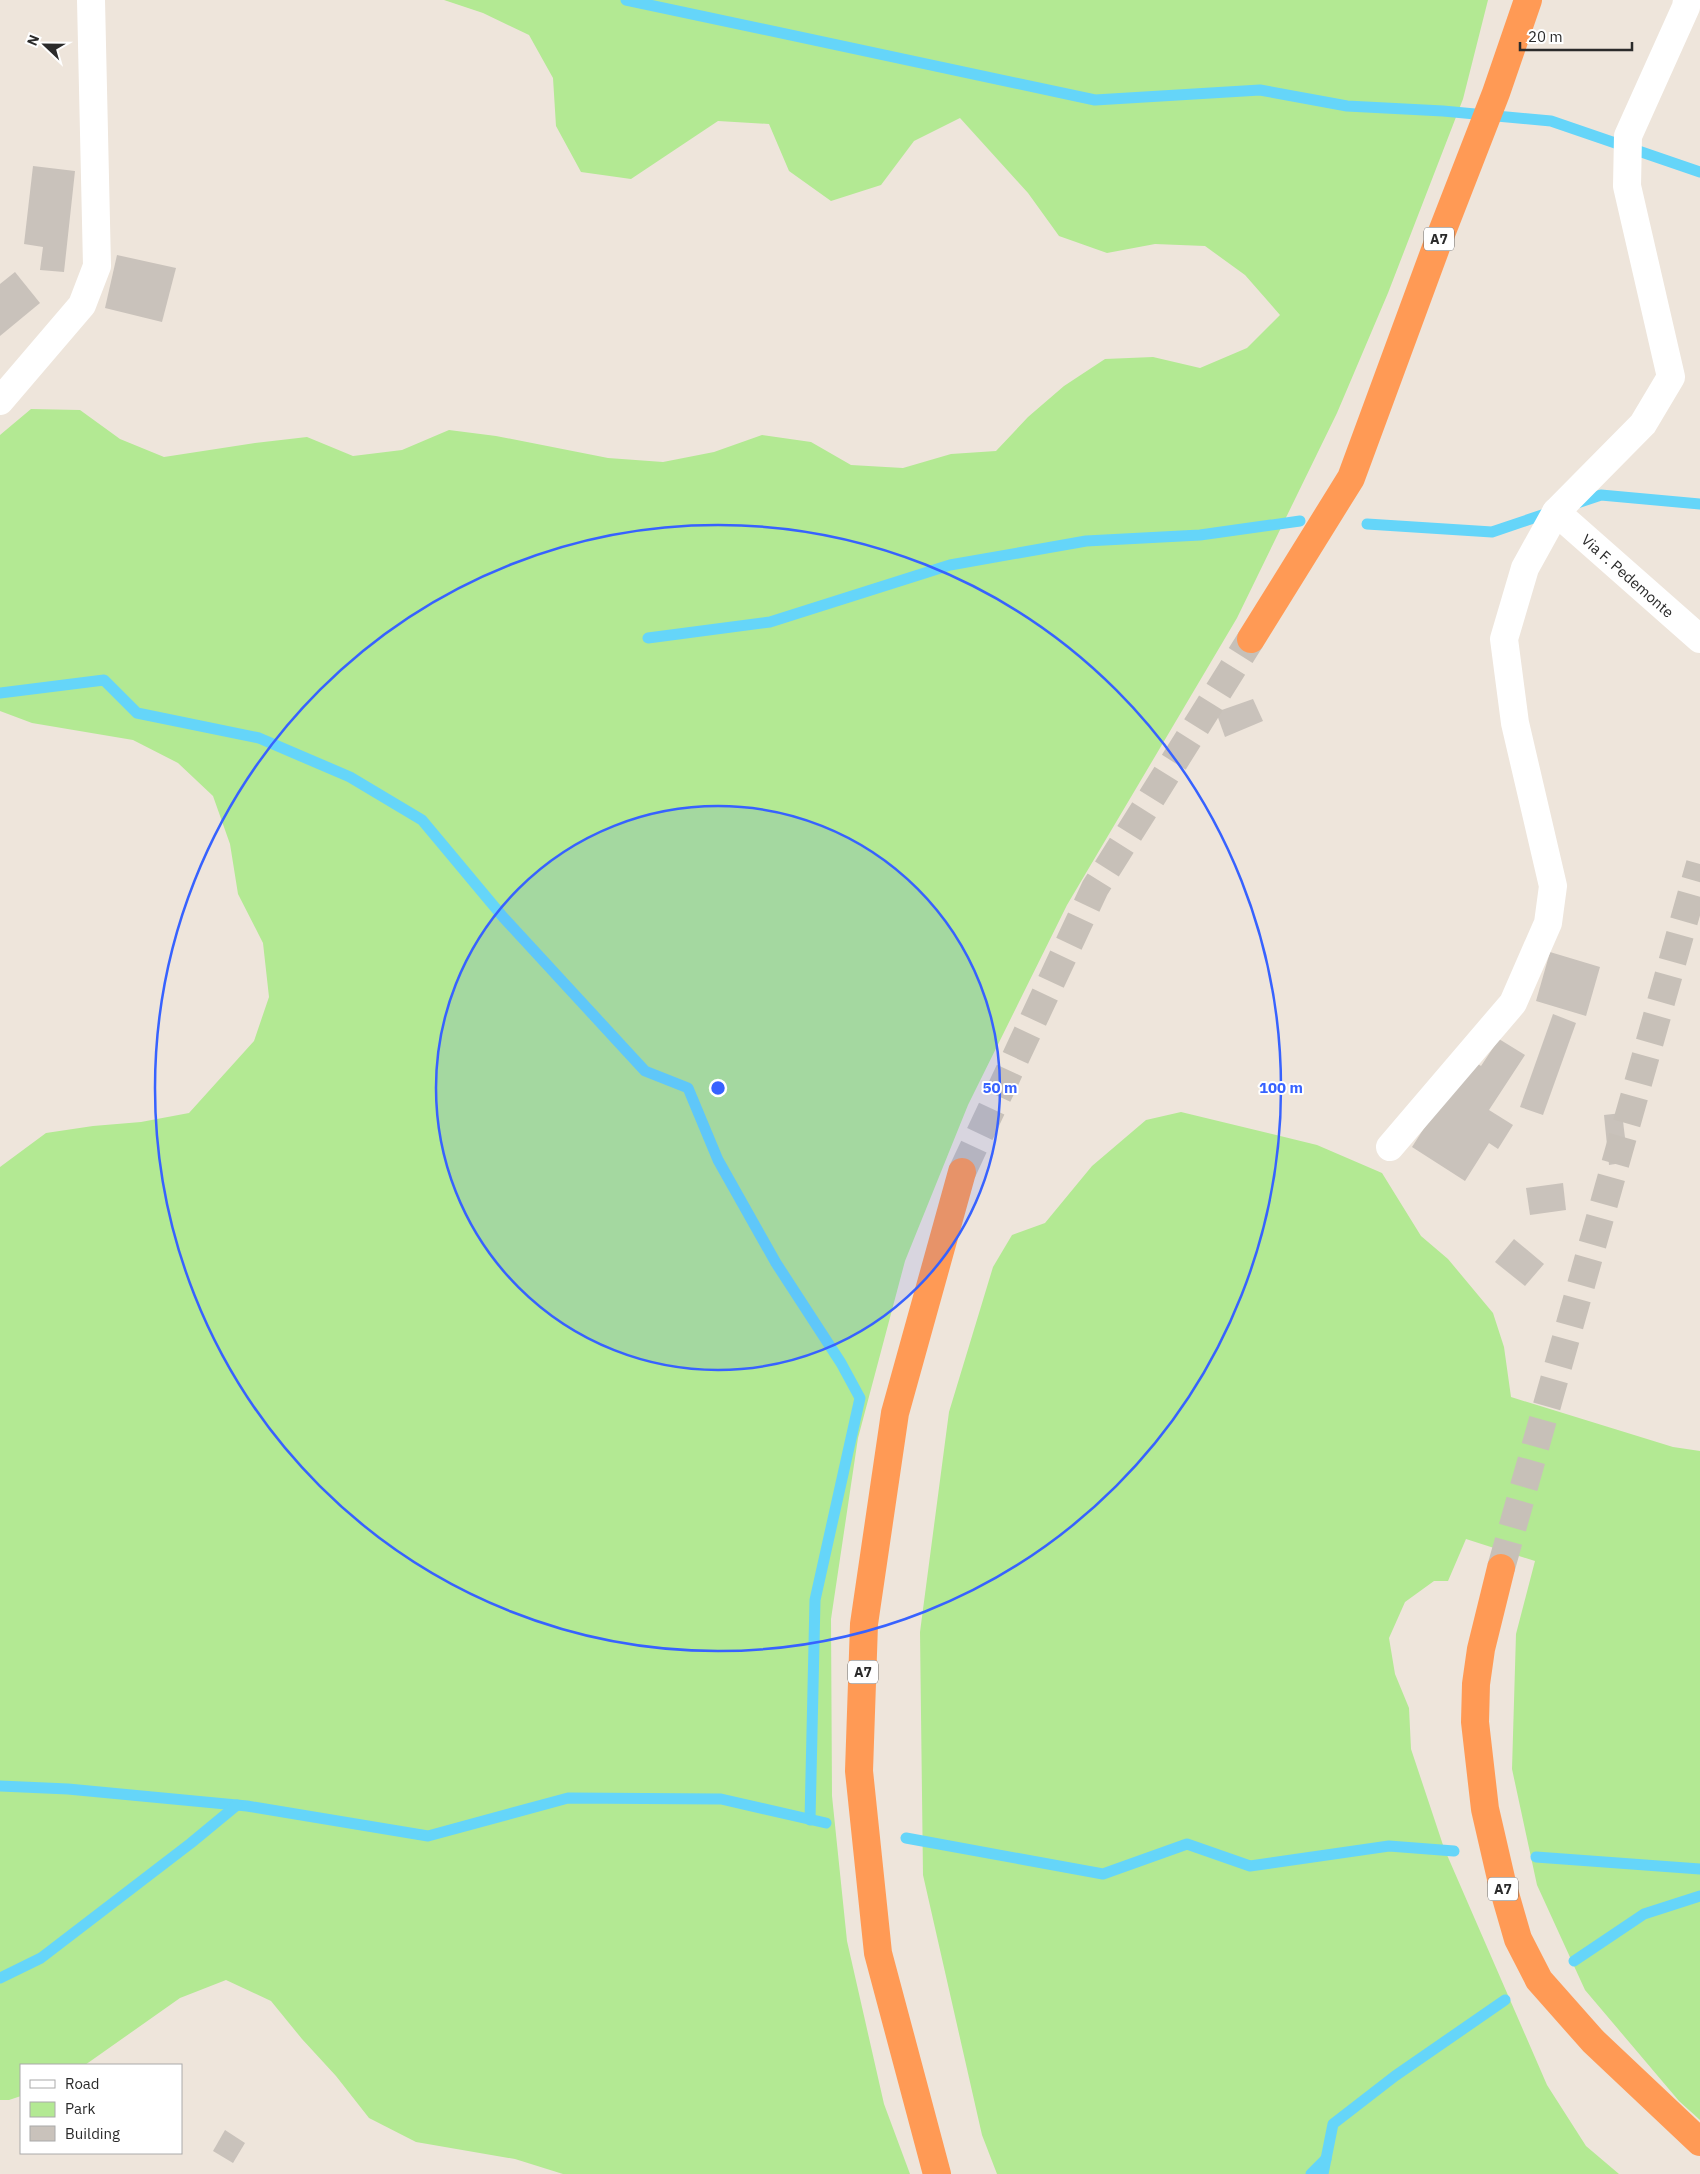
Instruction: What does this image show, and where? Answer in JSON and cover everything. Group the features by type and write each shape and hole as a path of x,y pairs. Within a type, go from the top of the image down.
{"highway":[{"name":"A7","path":"1251,639 1351,478 1438,242 1496,92 1528,0"},
{"name":"A7","path":"937,2174 878,1953 859,1771 864,1624 895,1413 962,1172"},
{"name":"A7","path":"1501,1568 1481,1649 1476,1684 1475,1722 1485,1809 1502,1887 1518,1939 1539,1980 1593,2041 1700,2142"}],"street":[{"path":"0,401 82,305 97,266 91,0"},
{"path":"1390,1147 1513,1003 1548,923 1553,886 1515,723 1504,639 1525,568 1556,512 1642,424 1671,378 1627,186 1628,136 1686,7 1687,0"},
{"name":"Via F. Pedemonte","path":"1556,512 1700,639"}],"green space":[{"path":"444,0 1488,0 1463,99 1388,293 1337,413 1237,618 1067,905 968,1105 905,1261 858,1438 831,1619 832,1796 847,1941 884,2104 910,2174 563,2174 515,2159 416,2142 369,2118 336,2076 271,2001 226,1980 180,1998 86,2064 20,2064 20,2096 9,2100 0,2100 0,1167 46,1133 93,1126 141,1122 189,1113 254,1041 269,997 263,943 238,894 230,844 213,796 178,763 133,740 32,723 0,711 0,435 31,409 80,410 120,439 164,457 307,437 353,456 402,450 449,430 496,436 608,458 663,462 714,452 762,435 811,442 851,465 903,468 951,454 996,451 1028,417 1064,386 1105,359 1153,357 1200,368 1247,348 1280,315 1245,275 1205,246 1155,244 1107,253 1059,236 1028,193 960,118 914,141 881,185 831,201 789,171 769,124 718,121 631,179 581,172 556,126 553,78 529,35 483,13"},
{"path":"1181,1112 1317,1145 1382,1173 1421,1236 1448,1259 1493,1313 1504,1347 1511,1397 1673,1447 1700,1451 1700,2120 1679,2101 1585,1990 1537,1885 1512,1769 1516,1634 1535,1561 1466,1539 1448,1581 1434,1581 1405,1602 1389,1638 1395,1674 1409,1708 1411,1749 1444,1848 1547,2085 1586,2146 1619,2174 997,2174 982,2135 923,1875 920,1632 949,1412 993,1267 1012,1235 1045,1223 1092,1166 1146,1120"}],"building":[{"path":"33,166 75,171 64,272 40,270 43,247 24,244"},
{"path":"117,255 176,268 162,322 105,308"},
{"path":"15,272 40,303 0,336 0,284"},
{"path":"1253,699 1263,721 1225,737 1216,712"},
{"path":"1550,952 1600,967 1586,1016 1536,1001"},
{"path":"1553,1014 1576,1023 1543,1115 1520,1107"},
{"path":"1499,1039 1525,1055 1489,1110 1513,1125 1498,1149 1489,1143 1465,1181 1412,1147 1469,1058 1481,1066"},
{"path":"1622,1113 1628,1162 1609,1165 1604,1115"},
{"path":"1563,1183 1566,1210 1530,1215 1526,1188"},
{"path":"1514,1239 1544,1264 1525,1286 1495,1262"},
{"path":"225,2130 245,2143 233,2163 213,2151"}],"waterway":[{"path":"626,0 1095,100 1260,90 1347,106 1443,111 1551,121 1700,172"},
{"path":"1574,504 1601,495 1700,504"},
{"path":"1367,524 1492,532 1551,512"},
{"path":"648,638 770,622 950,565 1086,541 1200,535 1300,521"},
{"path":"0,693 104,680 137,713 259,738 350,777 422,820 503,917 645,1071 688,1088 718,1160 776,1263 841,1363 860,1398 815,1600 810,1820"},
{"path":"0,1786 68,1789 247,1806 428,1836 568,1798 721,1799 826,1823"},
{"path":"0,1978 41,1958 191,1843 237,1805"},
{"path":"906,1838 1103,1874 1187,1844 1250,1866 1389,1846 1454,1851"},
{"path":"1536,1857 1700,1869"},
{"path":"1574,1961 1644,1914 1700,1896"},
{"path":"1323,2174 1333,2124 1395,2076 1505,2000"},
{"path":"1311,2174 1326,2159"}],"tunnel":[{"path":"962,1172 1095,888 1251,639"},
{"path":"1501,1568 1700,864"}]}
